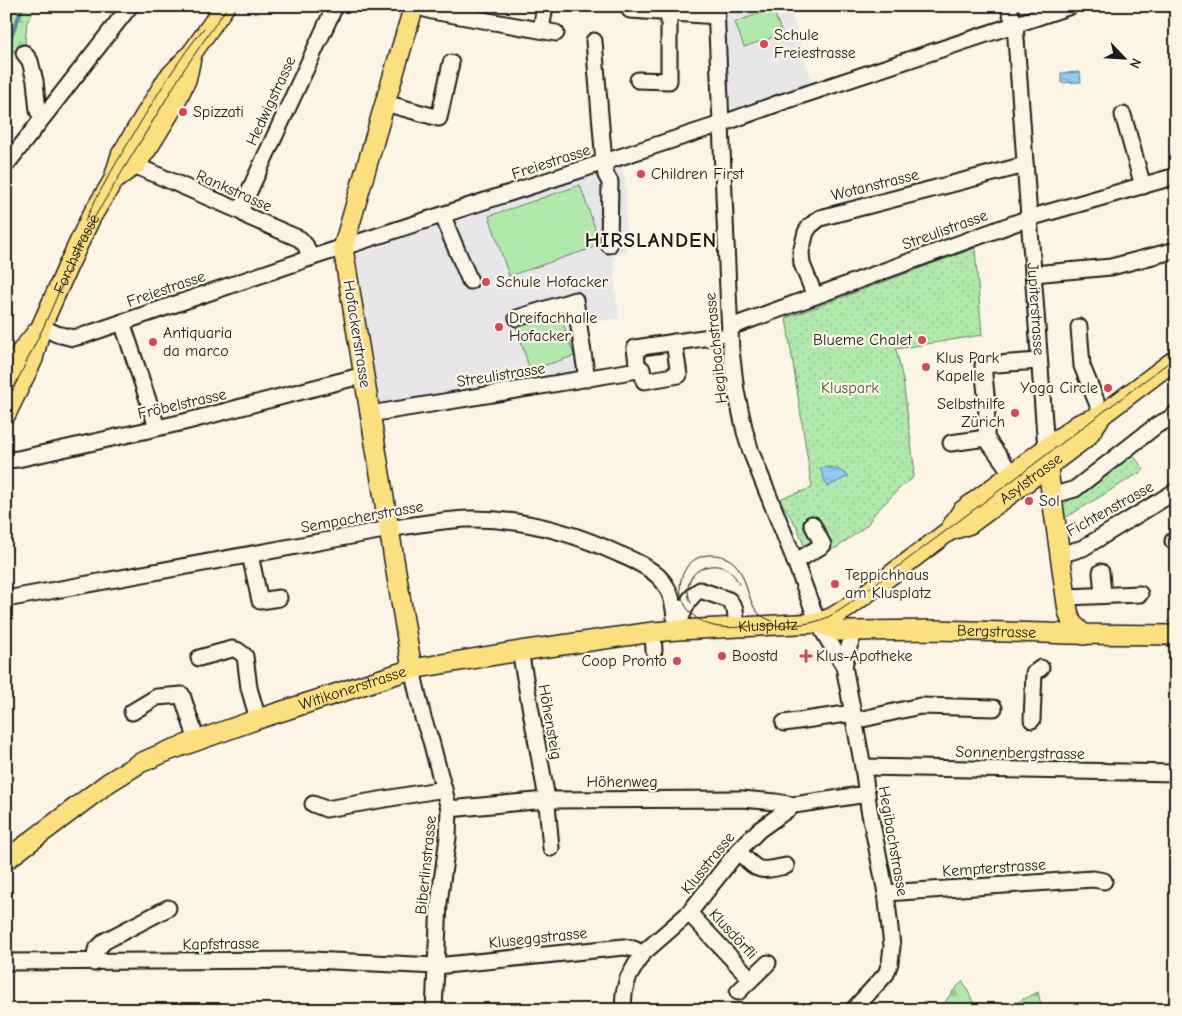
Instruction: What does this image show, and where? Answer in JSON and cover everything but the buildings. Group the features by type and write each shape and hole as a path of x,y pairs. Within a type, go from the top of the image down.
{"main road":[{"name":"Forchstrasse","path":"6,414 33,358 41,327 89,221 113,182 121,155 163,86 192,53 225,6"},
{"name":"Hofackerstrasse","path":"412,669 343,248 414,6"},
{"name":"Forchstrasse","path":"113,182 134,166 149,146 176,101 188,72 192,53"},
{"name":"Forchstrasse","path":"6,381 21,352 41,327"},
{"name":"Asylstrasse","path":"949,531 962,512 1012,474 1087,437 1102,414 1176,359"},
{"name":"Asylstrasse","path":"818,623 833,617 949,531 970,524 1047,458"},
{"name":"Jupiterstrasse","path":"1047,458 1067,604 1072,623 1084,635"},
{"path":"1046,633 1059,622 1067,604"},
{"name":"Klusplatz","path":"737,627 818,623"},
{"name":"Bergstrasse","path":"818,623 840,631 936,630 1084,635 1176,635"},
{"name":"Witikonerstrasse","path":"6,860 120,774 140,763 258,719 412,669 520,651 653,641 676,630 737,627"}],"street":[{"path":"6,164 130,6"},
{"name":"Hedwigstrasse","path":"240,211 334,6"},
{"path":"414,6 432,12 556,33"},
{"path":"540,30 545,6"},
{"path":"629,6 630,10 669,13 717,11"},
{"name":"Jupiterstrasse","path":"1008,6 1014,25 1047,458"},
{"name":"Freiestrasse","path":"41,327 73,338 310,258 604,163 1071,6"},
{"name":"Hegibachstrasse","path":"717,11 721,124 723,332 731,350 736,391 751,452 818,623 844,666 886,893 892,946 890,963 886,974 854,1010"},
{"path":"638,80 669,81 669,13"},
{"path":"594,41 604,163 610,182 609,245"},
{"path":"24,53 30,62 35,82 38,111 44,116"},
{"path":"385,103 439,118 451,63"},
{"path":"1123,115 1143,186"},
{"name":"Wotanstrasse","path":"815,296 802,264 800,252 806,232 820,218 1025,165"},
{"name":"Rankstrasse","path":"134,166 300,239 306,246 310,258"},
{"name":"Streulistrasse","path":"370,414 638,370 635,348 723,332 736,325 1029,218 1176,176"},
{"path":"443,215 470,281"},
{"path":"1033,274 1112,268 1176,250"},
{"path":"517,318 575,300 587,379"},
{"path":"122,322 157,428"},
{"path":"1079,327 1082,366 1102,414"},
{"path":"638,370 642,369 644,381 679,376 674,342"},
{"path":"1012,474 986,438 987,404 983,365 1039,361"},
{"name":"Fröbelstrasse","path":"6,460 18,459 157,428 364,375"},
{"path":"1051,496 1075,489 1157,425 1176,413"},
{"path":"951,443 986,438"},
{"name":"Fichtenstrasse","path":"1060,555 1083,548 1176,492"},
{"name":"Sempacherstrasse","path":"6,599 388,529 468,519 490,520 536,526 576,536 608,548 640,564 661,578 667,587 674,604 676,630"},
{"path":"794,560 823,545 812,524"},
{"path":"250,555 260,601 279,598"},
{"path":"1101,572 1102,595"},
{"name":"Klusplatz","path":"676,630 690,599 700,590 730,600 735,609 737,627"},
{"path":"1067,604 1102,595 1140,594"},
{"name":"Hegibachstrasse","path":"844,666 855,631"},
{"path":"199,658 232,649 245,656 249,688 258,719"},
{"name":"Höhensteig","path":"520,651 546,800 552,848"},
{"path":"1032,720 1034,673 1041,668"},
{"name":"Biberlinstrasse","path":"412,669 423,718 449,809 448,837 439,903 434,1010"},
{"path":"132,712 157,697 182,694 197,741"},
{"path":"784,722 854,717 920,706 994,708"},
{"name":"Sonnenbergstrasse","path":"862,767 1176,773"},
{"path":"314,804 326,809 444,789"},
{"name":"Klusstrasse","path":"623,1010 624,993 628,978 642,954 689,913 738,851 759,830 794,805 867,794"},
{"name":"Höhenweg","path":"449,809 546,800 742,799 794,805"},
{"path":"738,851 752,866 763,871 786,866"},
{"name":"Kempterstrasse","path":"886,893 1093,879 1104,881"},
{"path":"94,962 96,950 105,941 168,908"},
{"name":"Klusdörfli","path":"689,913 751,980"},
{"name":"Kluseggstrasse","path":"436,966 624,947 634,949 642,954"},
{"name":"Kapfstrasse","path":"6,962 312,960 436,966"},
{"name":"Klusdörfli","path":"738,992 768,963"}],"shaded area":[{"name":"Schule Freiestrasse","path":"726,6 789,6 812,82 735,108 732,107 729,103"},
{"name":"Schule Hofacker","path":"623,165 626,198 626,253 614,254 616,299 619,318 582,324 590,371 386,404 377,401 354,264 355,257 361,253"}],"green space":[{"path":"6,6 37,6 27,22 24,53 6,50"},
{"path":"773,9 782,34 744,47 735,22"},
{"path":"580,185 601,245 509,276 489,216"},
{"name":"Kluspark","path":"975,248 982,335 896,349 903,380 914,466 912,479 902,486 875,513 867,525 838,547 809,559 796,524 779,499 812,488 786,318"},
{"path":"558,308 574,356 530,370 515,323"},
{"path":"1131,452 1144,470 1065,518 1063,505"},
{"path":"963,981 977,1010 950,1010 944,1004"},
{"path":"1038,992 1042,1010 984,1010 1018,1002"}],"water":[{"path":"1080,72 1081,82 1061,83 1061,73"},
{"path":"820,468 835,468 849,476 827,487"}],"waterway":[{"path":"6,49 23,6"}],"tram line":[{"path":"6,404 43,328 80,244 94,218 185,68 228,6"},
{"path":"85,221 109,175 152,104 204,28"},
{"path":"772,621 759,614 754,607 742,574 732,561 724,557 711,555 700,557 691,562 685,570 681,580 684,602 691,613 711,625 729,628 796,625 821,620 850,603 1176,357"},
{"path":"691,603 688,591 690,581 695,573 703,568 723,567 732,573 739,584"}],"place":[{"name":"Schule Freiestrasse","path":"764,44"},
{"name":"Spizzati","path":"183,112"},
{"name":"Children First","path":"641,174"},
{"name":"Schule Hofacker","path":"486,282"},
{"name":"Dreifachhalle Hofacker","path":"499,327"},
{"name":"Blueme Chalet","path":"922,340"},
{"name":"Antiquaria da marco","path":"153,342"},
{"name":"Klus Park Kapelle","path":"926,367"},
{"name":"Yoga Circle","path":"1108,388"},
{"name":"Selbsthilfe Zürich","path":"1015,413"},
{"name":"Sol","path":"1029,501"},
{"name":"Teppichhaus am Klusplatz","path":"835,584"},
{"name":"Boostd","path":"722,656"},
{"name":"Klus-Apotheke","path":"806,656"},
{"name":"Coop Pronto","path":"677,661"}],"district":[{"name":"HIRSLANDEN","path":"651,240"}]}
